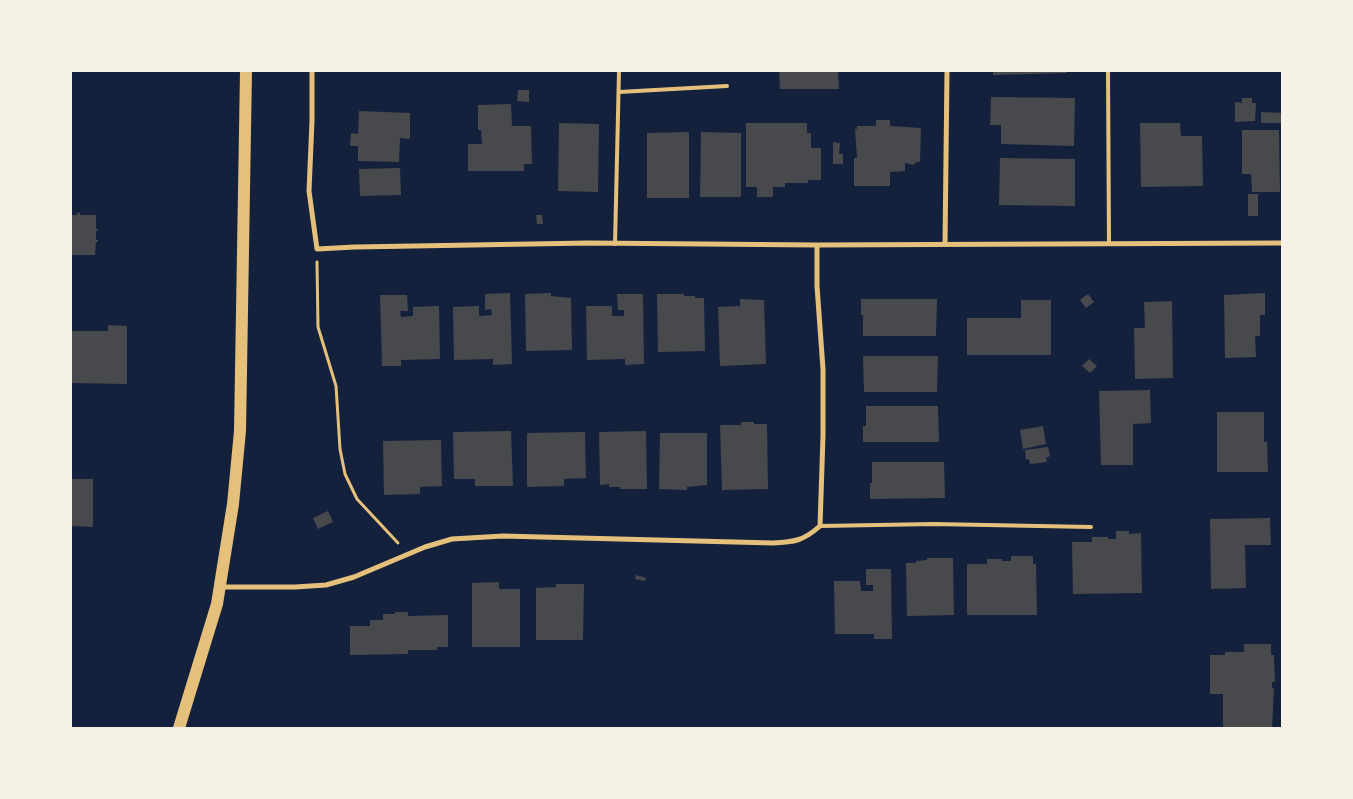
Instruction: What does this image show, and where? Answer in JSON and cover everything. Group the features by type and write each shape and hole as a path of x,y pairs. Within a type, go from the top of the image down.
{"main road":[{"path":"179,728 217,604 233,504 240,431 246,71"}],"street":[{"path":"312,71 309,191 317,249 355,246 615,244 1282,243"},
{"path":"945,244 947,71"},
{"path":"220,587 326,585 354,577 424,547 452,540 503,536 773,544 795,542 808,536 820,526 823,436 823,369 817,286 817,245"}],"lane":[{"path":"615,244 619,71"},
{"path":"1108,71 1109,244"},
{"path":"619,92 727,86"},
{"path":"820,526 934,524 1091,526"}],"path":[{"path":"317,249 318,327 336,386 340,450 345,474 357,499 408,554"}],"building":[{"path":"779,71 838,71 839,89 780,89"},
{"path":"993,71 1067,71 1067,73 993,75"},
{"path":"518,90 529,90 529,102 517,101"},
{"path":"991,97 1075,98 1074,146 1001,144 1001,125 990,125"},
{"path":"1242,98 1252,98 1252,103 1256,103 1255,121 1235,122 1235,102 1242,103"},
{"path":"511,104 512,126 531,126 532,164 524,164 524,171 468,171 468,144 482,144 481,130 478,130 478,105"},
{"path":"359,111 410,113 410,139 400,138 399,162 358,161 358,146 350,146 351,133 358,134"},
{"path":"1261,112 1282,113 1282,123 1261,123"},
{"path":"876,120 890,120 890,126 921,128 920,162 916,162 914,165 905,163 905,171 890,172 890,186 854,186 854,158 857,158 855,129 857,129 857,126 876,126"},
{"path":"559,123 599,124 598,192 558,191"},
{"path":"746,123 807,123 807,133 811,133 811,148 821,148 821,180 808,180 808,183 785,183 785,187 773,187 773,197 757,197 757,187 746,187"},
{"path":"1140,123 1180,123 1181,136 1202,136 1203,186 1141,187"},
{"path":"1242,130 1279,130 1280,192 1252,192 1251,174 1242,174"},
{"path":"689,132 689,198 647,198 647,133"},
{"path":"701,132 741,133 741,197 700,197"},
{"path":"833,142 840,143 839,154 843,154 843,164 833,164"},
{"path":"1000,158 1075,159 1075,206 999,205"},
{"path":"400,168 401,195 360,196 359,169"},
{"path":"1248,194 1258,194 1258,216 1248,216"},
{"path":"77,213 80,213 80,215 96,215 96,229 98,231 96,231 96,240 98,242 96,242 95,255 71,255 71,215 77,215"},
{"path":"536,215 542,215 543,224 537,224"},
{"path":"510,293 512,364 493,365 493,359 454,360 453,307 479,306 479,316 492,315 491,309 485,310 485,294"},
{"path":"551,293 551,296 571,298 572,350 526,351 525,294"},
{"path":"1265,293 1265,315 1260,315 1260,336 1255,336 1256,357 1225,358 1224,295"},
{"path":"617,294 643,294 644,364 625,365 625,359 587,360 586,306 612,306 612,316 624,316 624,310 618,310"},
{"path":"657,294 684,294 684,296 704,298 705,351 658,352"},
{"path":"1088,294 1094,302 1086,308 1080,300"},
{"path":"380,295 407,295 408,311 400,311 401,317 413,316 413,307 439,306 440,359 401,360 401,366 382,366"},
{"path":"740,299 764,300 766,364 720,366 718,307 739,306 740,308"},
{"path":"861,299 937,299 936,336 863,336"},
{"path":"1021,300 1051,300 1051,355 967,355 967,318 1021,318"},
{"path":"1172,301 1173,378 1135,379 1134,328 1145,328 1144,302"},
{"path":"108,325 127,326 127,384 71,383 71,331 108,331"},
{"path":"863,356 938,356 937,392 864,392"},
{"path":"1089,359 1097,366 1090,373 1082,366"},
{"path":"1150,390 1151,423 1133,424 1133,465 1101,465 1099,391"},
{"path":"866,406 938,406 939,442 863,442 863,426 866,426"},
{"path":"1217,412 1264,412 1264,442 1267,441 1268,472 1217,472"},
{"path":"741,422 767,424 768,489 722,490 720,425 741,425"},
{"path":"1043,426 1046,444 1023,449 1020,430"},
{"path":"511,431 513,486 475,486 475,479 454,479 453,432"},
{"path":"646,431 647,489 620,489 620,487 609,487 609,484 600,485 599,432"},
{"path":"585,432 586,478 564,479 564,486 527,487 527,433"},
{"path":"660,433 707,433 707,485 687,487 687,490 659,489"},
{"path":"441,440 442,486 420,487 420,494 384,495 383,441"},
{"path":"1048,447 1050,456 1046,458 1047,462 1030,464 1029,459 1026,460 1025,450"},
{"path":"872,462 944,462 945,498 870,499"},
{"path":"71,479 93,479 93,527 71,526"},
{"path":"328,511 333,522 318,529 313,518"},
{"path":"1270,518 1271,545 1245,545 1246,588 1211,589 1210,519"},
{"path":"1116,531 1129,531 1129,534 1141,533 1142,593 1073,594 1072,542 1092,542 1092,537 1116,539"},
{"path":"1011,556 1033,556 1033,564 1036,564 1037,615 967,615 967,564 987,564 987,559 1011,561"},
{"path":"927,558 953,558 954,615 907,616 906,563 916,563 916,561 927,560"},
{"path":"866,569 891,569 892,639 874,639 874,634 835,634 834,581 860,581 861,591 873,591 873,585 866,585"},
{"path":"636,575 646,578 645,581 635,579"},
{"path":"499,582 499,589 520,589 520,647 472,647 472,583"},
{"path":"556,584 584,584 583,640 536,640 536,588 556,587"},
{"path":"395,612 408,612 408,616 448,615 448,647 437,647 437,650 408,650 408,654 350,655 350,626 370,626 370,620 383,620 383,614 395,614"},
{"path":"1244,644 1271,644 1271,655 1274,655 1275,682 1272,682 1272,688 1274,688 1272,728 1223,728 1223,694 1210,694 1210,655 1225,655 1225,652 1244,652"}]}
